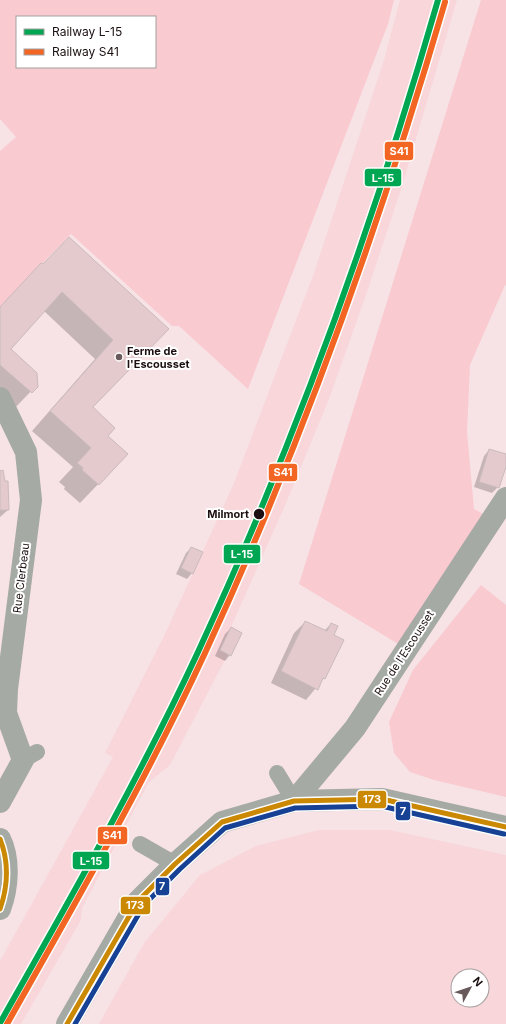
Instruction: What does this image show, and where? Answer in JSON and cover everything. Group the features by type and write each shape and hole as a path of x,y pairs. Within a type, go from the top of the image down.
{"street":[{"name":"Rue Clerbeau","path":"0,398 26,452 30,500 6,697 6,713 30,756 0,802"},
{"name":"Rue de l'Escousset","path":"294,801 355,728 506,498"},
{"path":"67,1024 138,901 174,864 222,822 294,801 382,800 506,828"},
{"path":"0,839 6,862 6,881 0,909"}],"lane":[{"path":"277,773 294,801"},
{"path":"140,844 174,864"}],"shaded area":[{"path":"0,0 394,0 388,24 248,389 179,326 172,326 71,234 0,307 0,151 16,137 0,119"},
{"path":"400,0 457,0 402,186 367,292 329,399 286,503 231,627 242,633 231,656 228,654 170,765 149,782 82,908 81,920 21,1024 0,1024 0,961 113,757 105,753 165,634 234,483 314,273 384,60"},
{"path":"481,0 506,0 506,286 505,285 470,365 467,432 474,509 485,515 400,645 299,584"},
{"path":"481,585 506,605 506,797 434,780 410,772 394,753 389,722 413,670"},
{"path":"319,830 390,830 506,855 506,1024 99,1024 144,943 200,875 256,846"}],"building":[{"name":"Ferme de l'Escousset","path":"69,237 169,329 93,407 115,428 108,436 128,454 99,485 82,470 83,468 77,463 91,448 50,411 113,340 62,292 11,349 37,373 38,387 32,393 0,365 0,307 41,263 43,264"},
{"path":"489,449 506,454 506,467 499,488 479,482"},
{"path":"3,470 5,481 8,481 9,510 0,510 0,471"},
{"path":"191,547 203,552 193,574 181,568"},
{"path":"305,621 327,631 331,623 338,626 334,635 344,640 318,690 281,671"},
{"path":"231,627 242,633 231,656 220,650"}],"rail line":[{"name":"L-15","path":"0,1023 128,793 198,652 234,573 300,412 360,249 438,0"},
{"name":"S41","path":"7,1024 135,794 205,653 241,574 275,494 337,332 394,168 445,2"}],"transit line":[{"name":"173","path":"67,1024 138,901 175,864 222,822 294,801 382,799 506,827"},
{"name":"7","path":"75,1024 144,905 180,869 225,828 295,808 381,806 504,834"},
{"name":"173","path":"0,839 6,865 5,892 0,909"}],"place":[{"name":"Ferme de l'Escousset","path":"119,357"},
{"name":"Milmort","path":"259,514"}]}
